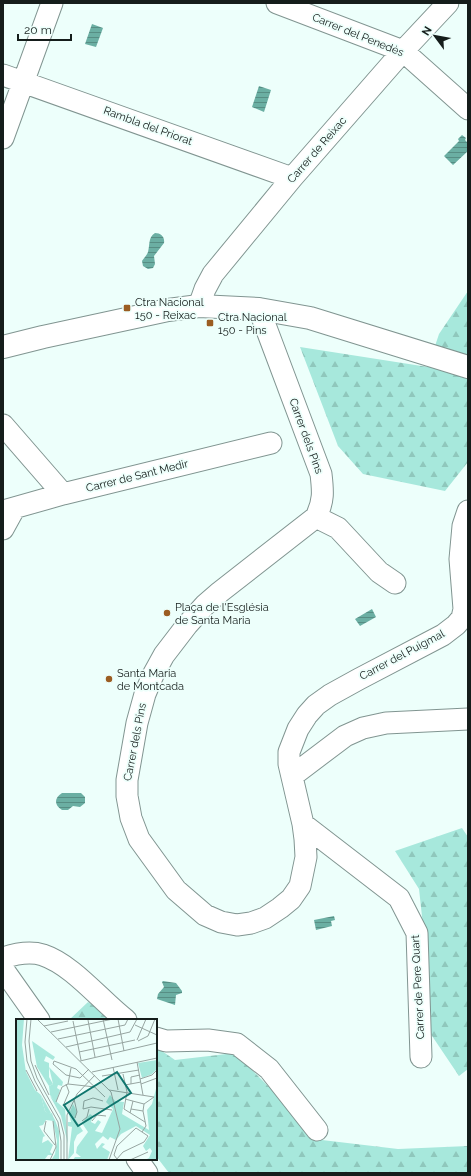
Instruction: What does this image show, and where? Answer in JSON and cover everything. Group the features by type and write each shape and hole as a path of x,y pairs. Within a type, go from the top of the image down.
{"main road":[{"path":"3,347 157,312 199,306 259,309 310,318 468,367"}],"street":[{"path":"3,138 52,3"},
{"name":"Carrer del Penedès","path":"279,3 403,51 468,109"},
{"name":"Carrer de Reixac","path":"199,306 205,289 213,274 292,178 403,51 448,3"},
{"name":"Rambla del Priorat","path":"3,74 292,178"},
{"name":"Carrer dels Pins","path":"259,309 321,474 323,498 321,507 316,517 205,605 164,654 145,694 137,723 127,780 127,796 131,818 140,839 176,890 205,915 221,922 236,925 251,923 265,918 280,908 291,899 300,886 306,857 303,824 292,776"},
{"path":"3,425 63,494"},
{"name":"Carrer de Sant Medir","path":"8,510 63,494 271,443"},
{"path":"3,529 8,510"},
{"name":"Carrer del Puigmal","path":"292,776 289,764 289,752 298,729 316,705 330,695 359,679 443,635 456,625 462,618 464,609 460,559 462,526 468,511"},
{"path":"316,517 338,528 379,572 395,583"},
{"path":"292,776 345,736 363,728 386,723 468,719"},
{"name":"Carrer de Pere Quart","path":"303,824 399,898 417,933 421,1057"},
{"path":"3,958 26,953 42,955 62,964 125,1019"},
{"path":"3,969 38,1019"},
{"path":"157,1038 166,1041 208,1040 237,1044 269,1069 317,1130"},
{"path":"138,1160 147,1173"}],"green space":[{"path":"468,291 468,462 445,491 363,474 338,446 300,347 428,367 439,334"},
{"path":"462,828 468,837 468,1069 459,1076 426,1027 428,971 419,889 395,851"},
{"path":"88,1002 114,1019 70,1019"},
{"path":"157,1048 175,1060 235,1053 322,1140 398,1149 468,1146 468,1173 169,1173 157,1157"}],"shaded area":[{"path":"92,24 103,28 96,47 85,44"},
{"path":"259,86 271,90 264,112 252,107"},
{"path":"462,135 466,138 465,140 468,143 468,151 453,165 444,156 459,141 458,139"},
{"path":"155,233 162,236 164,243 154,256 155,264 153,268 148,269 143,266 142,261 148,252 151,237"},
{"path":"372,609 376,617 360,626 355,619"},
{"path":"62,793 81,793 85,797 85,803 80,807 73,806 68,810 62,810 56,804 56,799"},
{"path":"334,916 335,920 331,921 332,926 316,930 314,920"},
{"path":"163,981 176,983 182,991 182,993 176,995 175,1005 157,999 158,994 164,987"}],"place":[{"name":"Ctra Nacional 150 - Reixac","path":"127,308"},
{"name":"Ctra Nacional 150 - Pins","path":"210,323"},
{"name":"Plaça de l'Església de Santa Maria","path":"167,613"},
{"name":"Santa Maria de Montcada","path":"109,679"}]}
